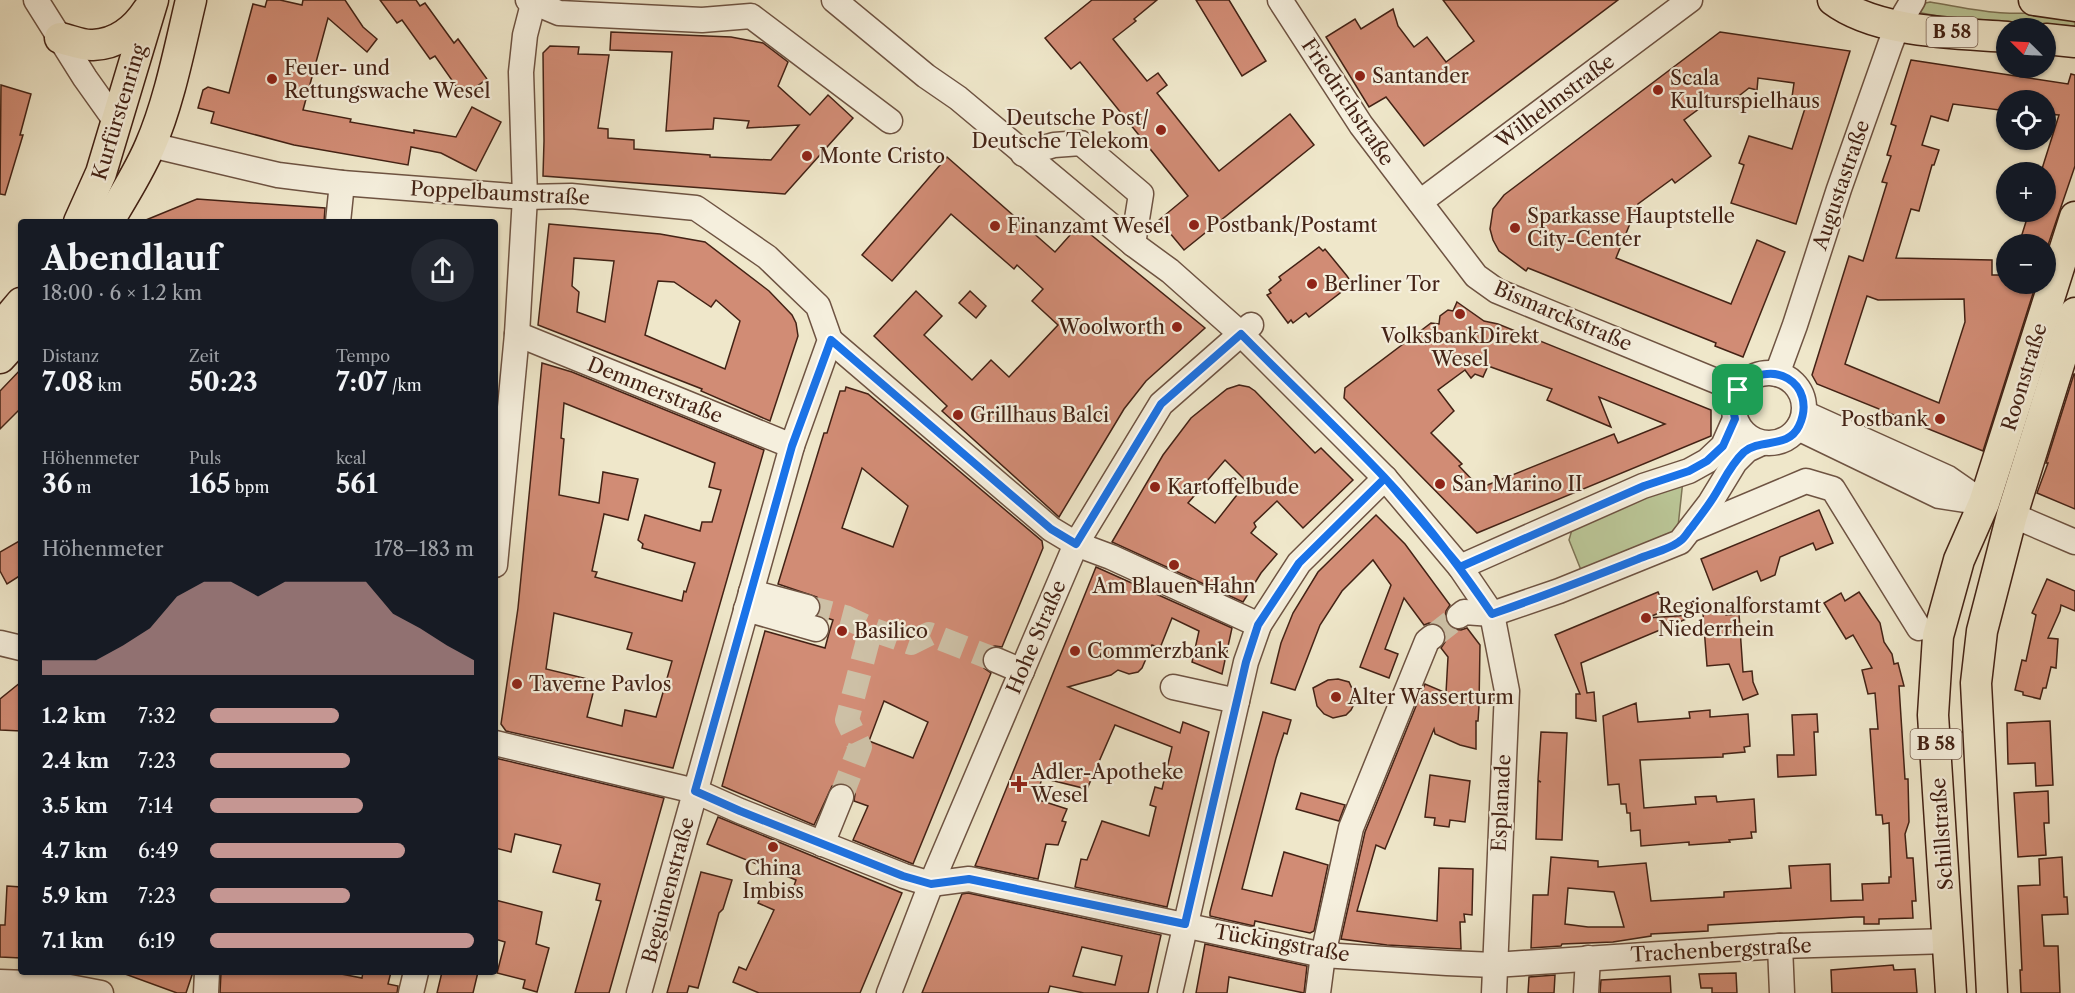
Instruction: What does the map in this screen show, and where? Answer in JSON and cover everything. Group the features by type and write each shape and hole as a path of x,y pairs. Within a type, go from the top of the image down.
{"main road":[{"name":"Kurfürstenring","path":"110,219 151,145 192,0"},
{"name":"B 58","path":"1833,0 1871,18 1897,27 1996,36"},
{"path":"2034,0 2075,6"},
{"path":"60,38 92,45 113,41 130,33 139,24 152,2"},
{"name":"Kurfürstenring","path":"80,219 101,173 152,2"},
{"path":"2056,40 2075,42"},
{"path":"117,123 151,145"},
{"name":"Roonstraße","path":"1984,503 2075,217"},
{"path":"0,328 18,307"},
{"name":"B 58","path":"2012,515 2075,313"},
{"path":"0,358 18,338"},
{"path":"1984,503 2012,515"},
{"name":"Schillstraße","path":"1951,993 1933,715 1938,636 1959,560 1984,503"},
{"name":"Schillstraße","path":"1992,993 1976,683 1982,631 2012,515"}],"street":[{"path":"36,0 85,78 117,123"},
{"path":"834,0 1133,244 1246,329 1385,478 1460,567 1492,614"},
{"name":"Friedrichstraße","path":"1280,0 1361,125 1420,202"},
{"name":"Wilhelmstraße","path":"1420,202 1690,0"},
{"name":"Augustastraße","path":"1777,374 1839,189 1897,27 1913,0"},
{"path":"498,534 517,334 525,197 521,72 525,35 533,1 559,13 702,20 751,16 890,121"},
{"path":"1023,154 1054,145 1081,143 1141,194 1133,244"},
{"name":"Poppelbaumstraße","path":"151,145 278,175 342,183 525,197 571,196 696,208 767,257 818,306 831,340"},
{"path":"338,219 342,183"},
{"name":"Bismarckstraße","path":"1420,202 1476,276 1497,291 1738,390"},
{"name":"Hohe Straße","path":"889,993 931,884 1076,544 1161,404 1246,329"},
{"name":"Demmerstraße","path":"517,334 792,446"},
{"path":"831,340 1051,529 1076,544 1111,557 1258,625"},
{"name":"Beguinenstraße","path":"639,993 792,446 831,340"},
{"path":"1766,373 1777,374 1795,384 1801,393 1801,421 1787,439 1775,443 1762,443 1749,438 1739,430 1733,409 1738,390 1746,381 1766,373"},
{"path":"1460,567 1644,486 1689,471 1707,461 1723,446 1735,419"},
{"path":"1801,421 1940,496 1984,503"},
{"path":"1459,616 1464,612 1492,614 1559,591 1680,542 1710,503 1734,462 1746,450 1762,443"},
{"path":"1170,993 1246,662 1258,625 1299,563 1385,478"},
{"path":"1690,529 1806,481 1833,489 1919,628"},
{"path":"2012,515 2075,542"},
{"path":"748,600 812,618"},
{"name":"Esplanade","path":"1492,614 1507,691 1494,993"},
{"path":"1318,993 1323,955 1351,828 1427,641 1432,637"},
{"path":"0,643 18,647"},
{"path":"996,660 1022,671"},
{"path":"1173,687 1237,701"},
{"path":"498,744 695,791 903,876 931,884"},
{"path":"822,843 841,796"},
{"name":"Tückingstraße","path":"931,884 969,879 1323,955 1494,964"},
{"name":"Trachenbergstraße","path":"1494,964 1780,946 1948,940"},
{"path":"1780,946 1782,993"},
{"path":"1586,993 1588,958"},
{"path":"206,993 207,975"},
{"path":"411,993 416,975"},
{"path":"0,982 54,984 101,993"}],"green space":[{"path":"1930,2 1996,12 2066,13 2075,15 2075,26 2056,25 2056,18 1996,18 1996,21 1943,17 1911,11 1921,4"},
{"path":"1683,480 1677,536 1583,575 1569,540 1573,526"}],"building":[{"path":"267,0 280,0 302,5 303,0 345,0 363,27 377,39 367,52 328,18 303,110 351,119 350,122 414,133 414,130 456,137 472,107 501,122 476,171 441,153 411,147 408,165 294,145 211,123 214,112 198,108 203,90 208,87 229,93 253,4 265,7"},
{"path":"380,0 416,0 420,6 425,3 454,43 458,39 487,79 463,96 435,56 430,59 402,20 397,23"},
{"name":"Deutsche Post/ Deutsche Telekom","path":"1092,0 1157,0 1113,39 1147,81 1158,73 1167,85 1157,93 1219,171 1290,114 1314,145 1184,250 1159,220 1188,196 1080,62 1071,69 1045,38"},
{"path":"1196,0 1229,0 1266,61 1242,76"},
{"path":"1443,0 1618,0 1424,146 1386,97 1369,107 1326,37 1355,19 1361,29 1393,9 1398,26 1414,47 1427,37 1446,62 1474,41"},
{"path":"611,32 731,37 763,43 788,62 778,86 810,115 828,95 853,118 785,194 543,176 543,53 550,46 579,47 578,54 609,55 598,128 608,129 608,138 634,140 634,149 710,155 710,157 771,160 799,125 747,128 749,121 714,118 713,129 666,131 672,52 610,50"},
{"path":"1720,32 1850,51 1796,224 1731,203 1744,165 1739,163 1749,136 1792,149 1807,102 1792,97 1794,83 1758,78 1757,90 1749,88 1726,106 1718,95 1684,120 1711,156 1675,183 1672,179 1638,204 1616,258 1731,304 1757,240 1785,252 1743,357 1715,346 1716,343 1528,268 1526,271 1499,251 1490,229 1493,209 1504,195"},
{"path":"1911,60 1996,73 1996,78 2029,78 2068,84 2071,74 2075,75 2075,166 2056,222 2056,162 2044,162 2048,150 2056,150 2056,124 2059,115 2056,115 2056,90 1996,90 1996,110 1953,104 1948,121 1931,116 1922,145 1939,150 1934,165 1932,165 1919,211 1911,209 1896,258 1992,260 1992,275 1996,275 1996,294 2033,294 1983,451 1817,384 1812,375 1849,256 1863,261 1887,183 1882,182 1891,156 1887,155 1896,126 1891,124","holes":["1867,296 1878,300 1964,299 1965,322 1939,403 1845,364"]},
{"path":"1,85 31,94 20,135 23,135 5,195 0,194"},
{"path":"947,157 1055,252 1079,225 1205,328 1146,381 1124,409 1059,517 942,411 947,406 874,336 916,291 942,316 924,335 972,380 991,360 1009,377 1058,325 1032,301 1043,289 1017,265 1014,269 951,214 892,281 862,255"},
{"path":"197,199 325,208 324,219 148,219"},
{"path":"2026,222 2056,222 2052,234 2022,234"},
{"path":"549,224 660,234 705,242 769,291 792,315 798,336 770,421 701,391 702,389 538,325","holes":["574,258 614,261 605,322 577,312 579,292 572,286","658,281 674,282 711,307 716,300 740,321 725,369 645,335"]},
{"name":"Berliner Tor","path":"1319,247 1323,251 1325,249 1347,276 1349,279 1346,282 1349,286 1309,317 1306,313 1293,323 1291,320 1288,323 1267,295 1271,293 1269,290 1281,280 1279,277"},
{"path":"970,291 986,306 976,318 959,303"},
{"path":"1457,302 1484,321 1498,324 1711,410 1711,436 1477,533 1344,398 1345,388 1431,323 1439,324 1440,316 1448,310 1453,311","holes":["1488,366 1552,389 1547,400 1611,427 1599,397 1665,424 1618,443 1614,434 1480,488 1459,466 1462,464 1431,433 1454,411 1438,390 1465,370 1471,378 1475,374 1483,377"]},
{"path":"542,363 572,372 764,450 673,768 506,731 501,724 518,608","holes":["564,403 715,463 709,487 721,490 712,522 702,522 700,531 645,515 638,540 643,544 642,548 695,563 682,601 595,577 597,572 592,571 604,514 628,520 638,479 603,472 599,503 559,495 564,439 561,438","554,613 632,633 627,649 672,661 656,717 625,710 622,726 587,717 596,681 546,669"]},
{"path":"18,372 18,411 0,429 0,391"},
{"path":"2075,374 2075,509 2037,493"},
{"path":"1239,385 1255,391 1315,453 1321,448 1353,480 1303,528 1277,501 1254,523 1256,527 1251,533 1277,554 1261,573 1243,602 1112,542 1163,455 1191,418 1227,389","holes":["1225,460 1247,482 1215,523 1188,503"]},
{"path":"846,387 868,394 1042,541 1043,548 1002,647 988,648 983,655 984,668 991,673 913,864 853,840 868,806 854,801 853,789 847,784 840,783 832,786 814,825 722,786 765,631 825,648 833,620 818,615 821,604 817,597 778,584 824,433 827,433 840,391 845,391","holes":["862,468 908,506 893,547 842,528","884,701 928,722 913,758 869,741"]},
{"path":"1819,510 1833,543 1816,550 1813,543 1780,557 1775,575 1761,581 1757,571 1713,590 1701,559"},
{"path":"1376,515 1405,544 1450,605 1445,619 1448,624 1454,629 1467,628 1480,645 1479,706 1478,721 1476,721 1476,749 1435,734 1434,729 1385,849 1376,845 1357,911 1437,921 1439,868 1473,869 1472,915 1464,914 1465,922 1460,922 1461,949 1387,945 1341,939 1365,832 1425,684 1446,693 1448,657 1441,648 1446,635 1443,629 1437,624 1424,625 1404,598 1385,649 1398,654 1389,678 1360,667 1391,585 1373,560 1342,591 1320,625 1295,690 1271,683 1281,643 1293,613 1318,572"},
{"path":"18,542 18,577 7,584 0,571 0,552"},
{"path":"1096,567 1232,628 1222,674 1192,662 1199,631 1172,618 1160,648 1152,645 1138,672 1129,674 1118,670 1111,675 1068,687 1180,733 1183,722 1209,732 1167,907 1075,887 1081,859 1087,860 1102,821 1149,836 1156,807 1150,805 1155,787 1162,789 1172,747 1115,725 1087,789 1042,778 1036,799 1067,809 1062,821 1066,822 1058,845 1046,844 1038,879 975,866"},
{"path":"2047,579 2075,591 2075,611 2061,605 2048,638 2058,639 2056,668 2051,667 2046,688 2043,688 2040,699 2023,695 2023,692 2015,690 2022,660 2026,661 2036,615 2032,613"},
{"path":"1658,592 1666,610 1647,618 1691,615 1691,617 1581,663 1587,693 1594,692 1596,721 1576,718 1576,694 1580,694 1555,635"},
{"path":"1859,592 1880,623 1884,642 1892,654 1894,664 1898,663 1904,686 1899,686 1905,779 1908,779 1909,822 1905,834 1907,858 1913,858 1916,901 1912,901 1913,918 1879,919 1879,924 1864,924 1864,917 1855,917 1708,925 1708,931 1651,934 1651,936 1613,942 1531,948 1533,895 1548,895 1551,857 1598,861 1598,867 1646,863 1651,901 1724,897 1724,892 1791,888 1789,866 1830,864 1831,901 1863,900 1862,884 1889,883 1889,877 1891,877 1889,823 1883,824 1882,815 1876,815 1870,729 1878,729 1875,693 1868,694 1862,670 1872,668 1853,635 1846,639 1824,603 1841,593 1845,601","holes":["1568,888 1614,892 1624,927 1588,927 1565,924"]},
{"path":"1726,612 1726,615 1739,614 1743,672 1752,671 1753,682 1758,694 1743,700 1729,664 1707,666 1703,614"},
{"name":"Alter Wasserturm","path":"1338,679 1349,682 1355,702 1346,715 1333,718 1324,714 1317,706 1313,688 1328,680"},
{"path":"18,684 18,731 0,730 0,699"},
{"path":"1636,703 1638,722 1690,718 1689,712 1710,710 1710,717 1748,714 1750,746 1744,747 1745,752 1723,754 1723,757 1640,760 1644,808 1696,804 1695,797 1716,796 1717,802 1754,799 1756,832 1751,832 1752,838 1689,845 1689,842 1641,846 1640,830 1631,831 1630,813 1627,813 1626,804 1621,804 1619,784 1608,785 1603,716"},
{"path":"1263,712 1291,720 1276,758 1242,889 1272,896 1284,852 1328,865 1314,931 1310,933 1255,921 1254,926 1210,916"},
{"path":"1817,714 1818,732 1814,732 1816,775 1778,777 1777,755 1794,755 1792,715"},
{"path":"2050,721 2053,785 2036,786 2035,763 2008,764 2007,723"},
{"path":"1541,732 1567,733 1562,840 1536,839 1538,781 1541,782 1538,780"},
{"path":"498,759 664,798 609,993 575,993 601,901 596,900 600,884 553,872 561,845 515,834 511,852 498,849"},
{"path":"1430,775 1470,781 1465,822 1450,820 1449,827 1434,825 1435,818 1425,817"},
{"path":"2048,791 2049,823 2044,823 2046,855 2018,857 2014,793"},
{"path":"1301,793 1345,805 1339,821 1296,809"},
{"path":"718,817 902,893 860,993 759,993 733,982 739,967 746,970 774,910 758,903 764,890 790,897 796,880 707,844"},
{"path":"2062,857 2064,897 2067,897 2068,914 2042,915 2044,946 2058,946 2060,993 2021,993 2018,886 2040,885 2039,859"},
{"path":"701,872 732,880 723,909 719,913 698,988 689,986 687,993 667,993"},
{"path":"7,886 18,887 18,958 0,957 0,925 5,925"},
{"path":"968,893 1161,935 1148,993 1084,993 1050,986 1048,993 922,993 962,894","holes":["1082,947 1122,956 1115,985 1073,976"]},
{"path":"498,901 542,912 536,944 549,948 537,992 523,988 525,980 498,973 505,942 498,940"},
{"path":"1205,944 1307,966 1304,993 1229,977 1227,993 1196,993"},
{"path":"1893,965 1894,970 1915,969 1917,993 1832,993 1831,970"},
{"path":"1736,973 1737,993 1712,993 1712,988 1701,988 1699,974"},
{"path":"128,975 192,975 186,993 177,993"},
{"path":"221,975 346,975 362,978 362,975 390,975 388,984 398,986 397,993 220,993"},
{"path":"441,975 477,975 473,993 437,993"},
{"path":"1555,975 1554,993 1528,993 1529,977"},
{"path":"1670,976 1671,993 1600,993 1601,980"}],"tunnel":[{"path":"807,607 845,617 911,643 929,634 996,660"},
{"path":"1432,637 1459,616"},
{"path":"841,797 860,747 847,720 871,629"}],"place":[{"name":"Santander","path":"1360,76"},
{"name":"Feuer- und Rettungswache Wesel","path":"272,79"},
{"name":"Scala Kulturspielhaus","path":"1658,90"},
{"name":"Deutsche Post/ Deutsche Telekom","path":"1161,130"},
{"name":"Monte Cristo","path":"807,156"},
{"name":"Postbank/Postamt","path":"1194,225"},
{"name":"Finanzamt Wesel","path":"995,226"},
{"name":"Sparkasse Hauptstelle City-Center","path":"1515,228"},
{"name":"Berliner Tor","path":"1312,284"},
{"name":"VolksbankDirekt Wesel","path":"1460,314"},
{"name":"Woolworth","path":"1177,327"},
{"name":"Grillhaus Balci","path":"958,415"},
{"name":"Postbank","path":"1940,419"},
{"name":"San Marino II","path":"1440,484"},
{"name":"Kartoffelbude","path":"1155,487"},
{"name":"Am Blauen Hahn","path":"1174,565"},
{"name":"Regionalforstamt Niederrhein","path":"1646,618"},
{"name":"Basilico","path":"842,631"},
{"name":"Commerzbank","path":"1075,651"},
{"name":"Taverne Pavlos","path":"517,684"},
{"name":"Alter Wasserturm","path":"1336,697"},
{"name":"Adler-Apotheke Wesel","path":"1019,784"},
{"name":"China Imbiss","path":"773,847"}],"route":[{"path":"1738,390 1734,399 1735,419 1723,446 1707,461 1689,471 1644,486 1460,567 1385,478 1299,563 1258,625 1246,662 1185,924 969,879 931,884 903,876 695,791 792,446 831,340 1051,529 1076,544 1161,404 1241,334 1385,478 1429,529 1460,567 1492,614 1559,591 1680,542 1710,503 1734,462 1746,450 1762,443 1775,443 1787,439 1798,428 1804,413 1804,402 1795,384 1777,374 1766,373 1755,376 1746,381 1738,390"}]}
